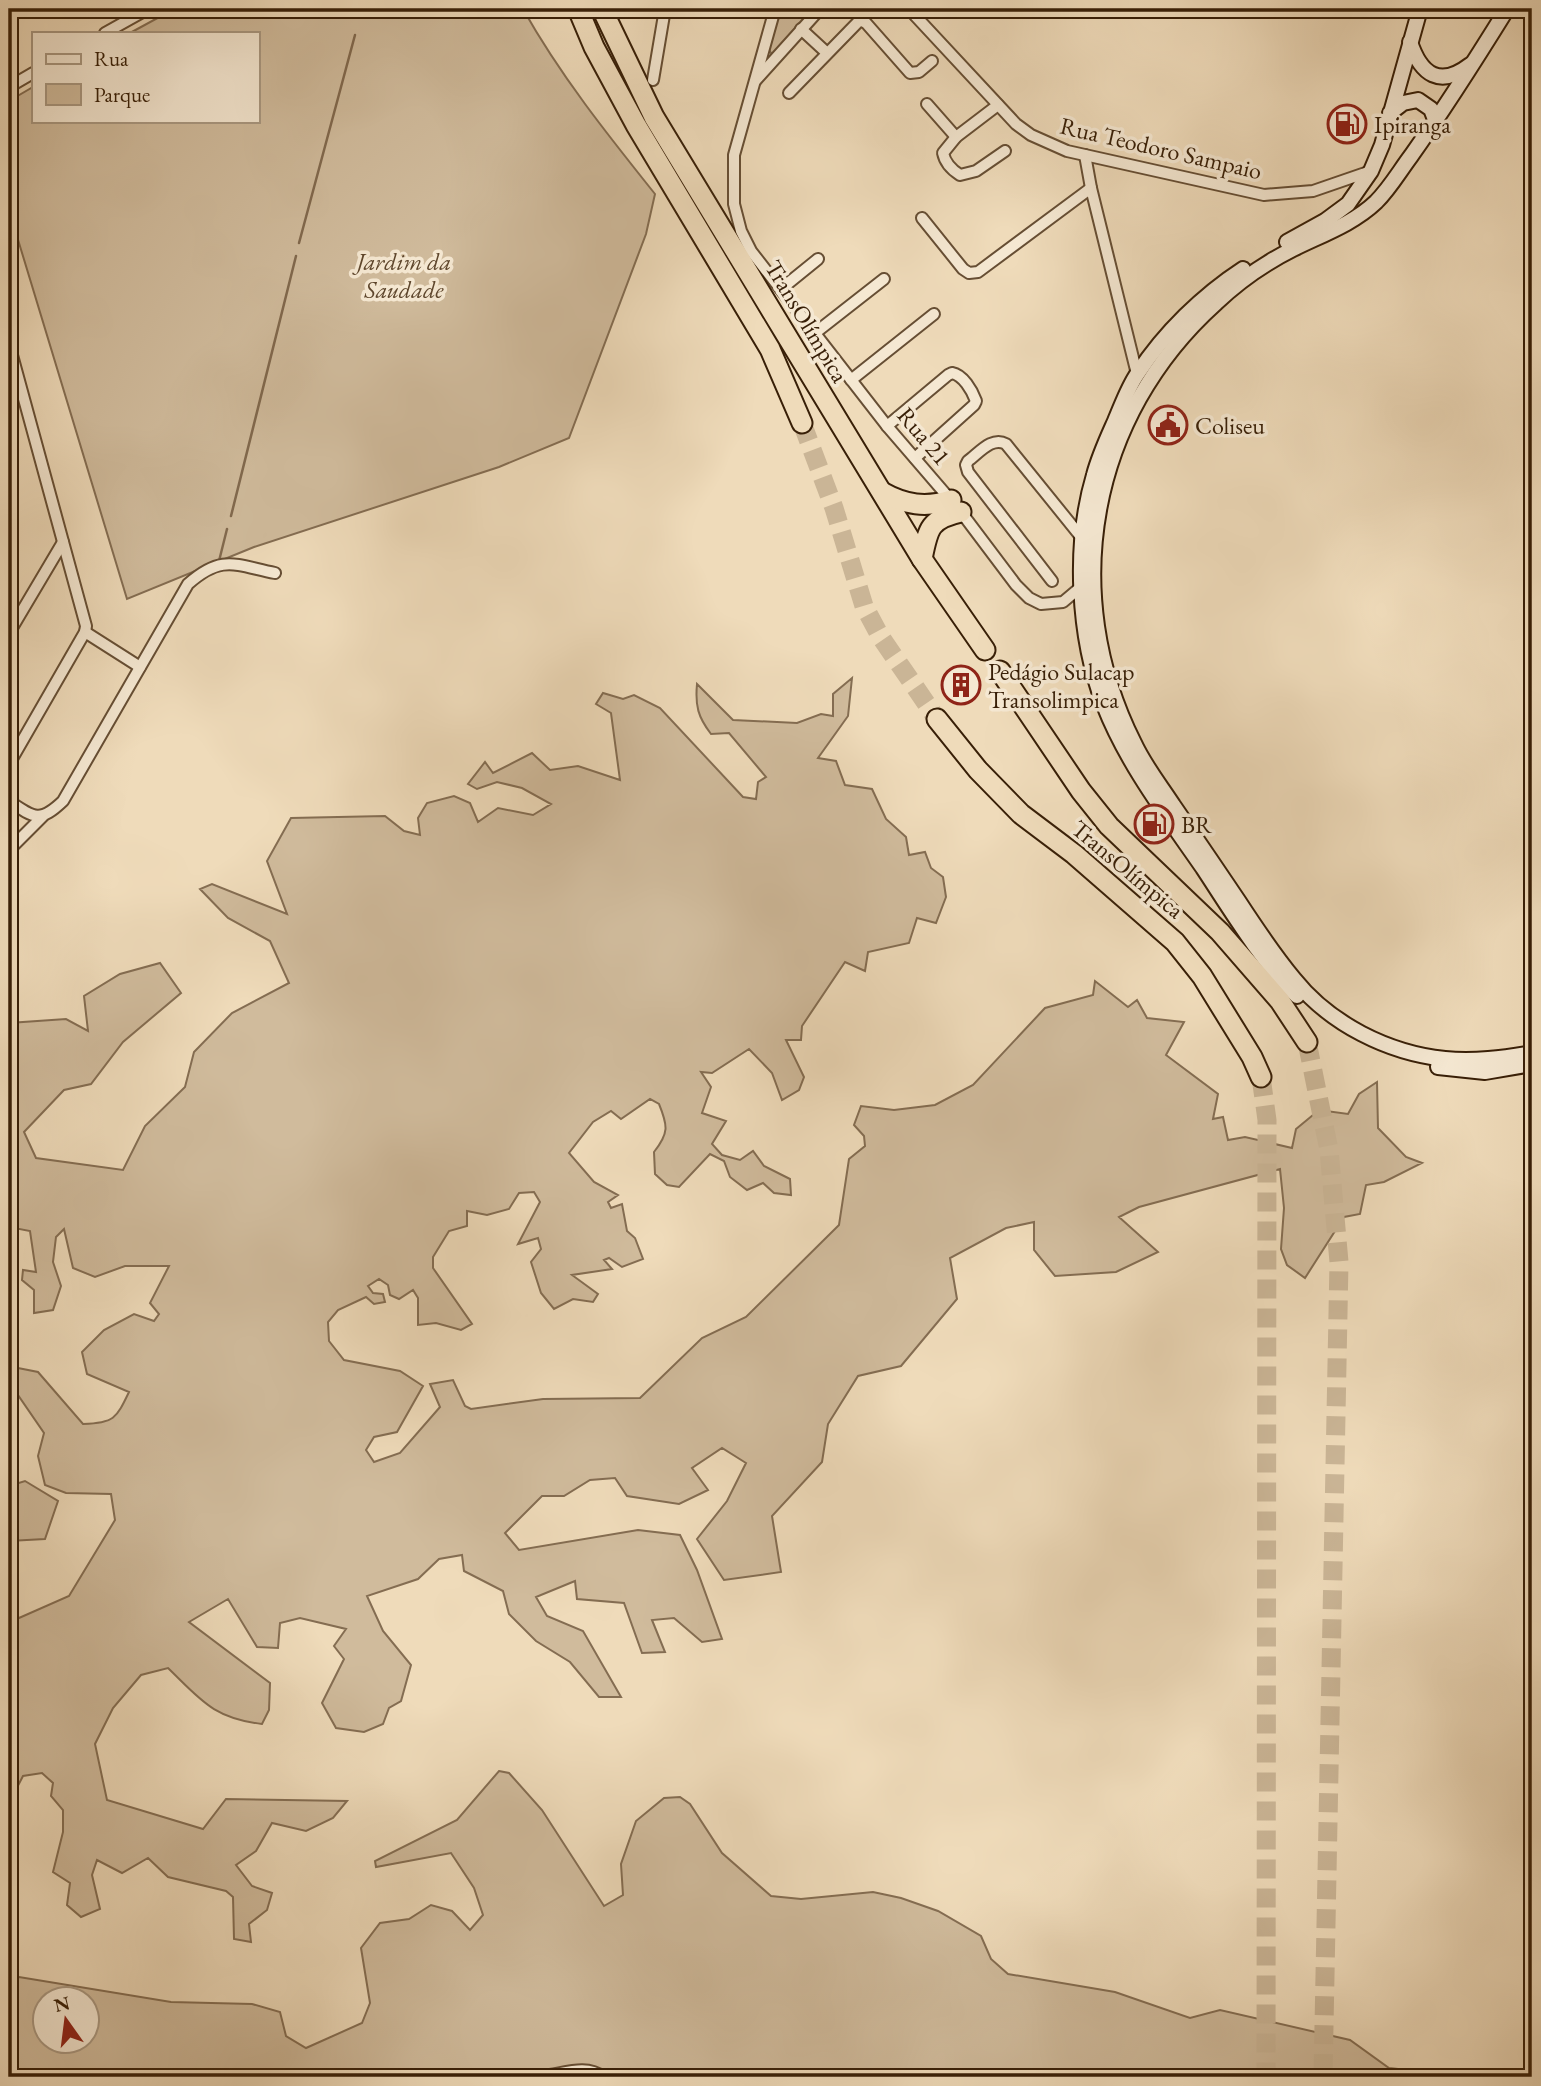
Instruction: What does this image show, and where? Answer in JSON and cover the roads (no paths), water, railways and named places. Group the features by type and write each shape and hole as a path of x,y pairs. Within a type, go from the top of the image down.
{"highway":[{"name":"TransOlímpica","path":"578,9 594,47 636,125 770,348 802,422"},
{"name":"TransOlímpica","path":"602,9 654,117 922,559 985,650"},
{"path":"881,491 909,504 941,503 956,506"},
{"path":"922,559 932,524 956,506"},
{"name":"TransOlímpica","path":"1000,671 1074,780 1109,826 1220,932 1280,1001 1307,1042"},
{"name":"TransOlímpica","path":"937,719 978,770 1021,814 1074,854 1175,942 1202,976 1252,1057 1261,1077"}],"main road":[{"path":"1420,9 1382,145 1371,171 1348,204 1325,221 1228,278 1186,315 1137,374 1093,477 1082,538 1088,649 1127,753 1151,792 1251,940 1286,985 1314,1013 1337,1030 1368,1046 1405,1060 1485,1072 1532,1064"},
{"path":"1507,9 1436,122 1387,190 1354,219 1257,269 1212,306 1180,338 1152,374 1131,411 1104,481 1097,519 1093,588 1109,701 1154,777 1287,971 1320,1006 1341,1023 1367,1037 1408,1052 1445,1059 1469,1060 1489,1060 1532,1053"},
{"path":"1410,42 1418,63 1429,73 1439,77 1460,73 1474,62"},
{"path":"1390,113 1403,103 1418,100 1431,109 1436,122"}],"street":[{"path":"107,32 148,9"},
{"path":"653,80 665,9"},
{"name":"Rua 21","path":"775,9 737,139 733,174 734,205 741,231 751,251 887,426 956,506 1016,585 1029,598 1041,604 1063,602 1083,586"},
{"path":"755,81 820,9"},
{"path":"912,12 929,9"},
{"name":"Rua Teodoro Sampaio","path":"912,12 1016,124 1031,135 1067,151 1264,195 1313,191 1371,171"},
{"path":"789,93 857,22 863,20 911,73 919,72 932,61"},
{"path":"801,29 827,53"},
{"path":"9,87 32,74"},
{"path":"927,104 956,137"},
{"path":"998,105 956,137 943,153 944,159 954,172 960,175 976,171 1005,150"},
{"path":"1085,155 1137,374"},
{"path":"922,218 963,269 973,274 1091,188"},
{"path":"781,289 818,259"},
{"path":"815,333 884,279"},
{"path":"851,380 934,314"},
{"path":"9,347 85,619 85,632 9,764"},
{"path":"887,426 948,375 959,375 973,394 976,401 974,405 915,458"},
{"path":"1052,581 968,472 968,461 995,441 1001,440 1082,538"},
{"path":"9,634 63,542"},
{"path":"9,850 64,801 188,584 202,571 215,564 275,573"},
{"path":"85,632 140,667"},
{"path":"9,801 28,814 43,817"},
{"path":"550,2075 580,2070 596,2071 603,2077"}],"waterway":[{"path":"299,243 355,35"},
{"path":"231,516 296,256"},
{"path":"219,561 227,529"}],"tunnel":[{"path":"802,423 834,508 864,606 880,636 937,719"},
{"path":"1307,1042 1329,1150 1339,1262 1323,2077"},
{"path":"1261,1077 1267,1120 1266,2077"}],"place":[{"name":"Ipiranga","path":"1347,124"},
{"name":"Coliseu","path":"1168,425"},
{"name":"Pedágio Sulacap Transolimpica","path":"961,685"},
{"name":"BR","path":"1154,824"}],"park label":[{"name":"Jardim da Saudade","path":"404,275"}]}
